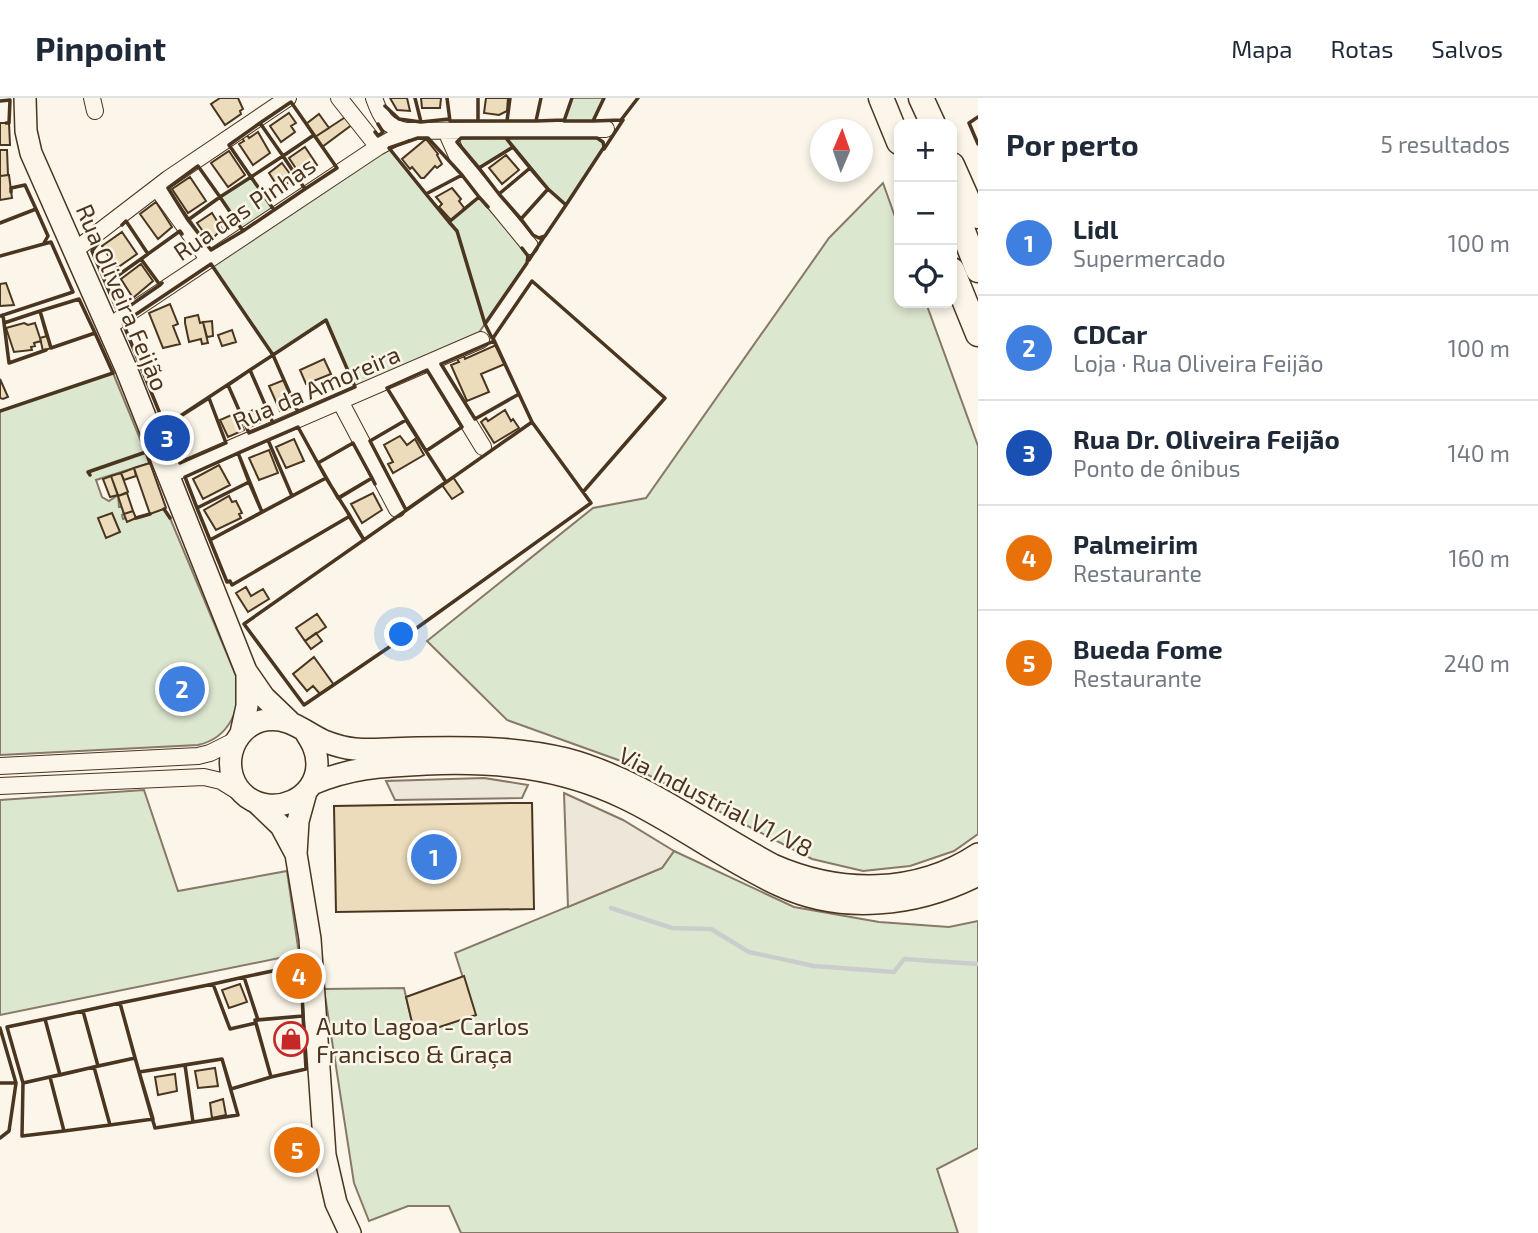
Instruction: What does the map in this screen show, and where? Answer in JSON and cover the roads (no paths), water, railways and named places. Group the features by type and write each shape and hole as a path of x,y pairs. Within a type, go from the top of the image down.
{"highway":[{"path":"881,98 894,130"},
{"path":"912,98 920,119"},
{"path":"921,98 931,119"},
{"path":"957,176 978,216"},
{"path":"957,216 978,270"},
{"path":"957,282 978,334"}],"main road":[{"name":"Rua Oliveira Feijão","path":"25,98 26,131 32,153 108,327 247,671 264,697 296,726"},
{"name":"Rua Oliveira Feijão","path":"238,736 247,706 247,671"},
{"path":"296,854 281,826 236,784 230,770 230,755 238,736 251,724 263,720 276,719 296,726 314,746 317,766 298,821 296,854 310,939 325,1155 336,1203 351,1233"},
{"name":"Via Industrial V1/V8","path":"296,726 325,742 357,749 479,747 524,751 568,760 631,784 773,865 830,884 870,887 911,882 949,870 978,854"},
{"name":"Via Industrial V1/V8","path":"309,788 358,768 478,762 527,767 584,781 624,798 767,879 811,897 849,903 892,902 935,893 978,875"},
{"path":"251,799 274,806 291,802 309,788"}],"street":[{"path":"74,251 157,188 288,98"},
{"path":"339,98 378,147"},
{"path":"374,98 387,123 394,128 408,131 606,129"},
{"name":"Rua das Pinhas","path":"108,327 378,147 408,131"},
{"path":"446,131 458,158 530,246"},
{"path":"157,188 208,259"},
{"name":"Rua da Amoreira","path":"169,475 481,340"},
{"path":"431,362 483,447"},
{"path":"340,401 397,509"},
{"path":"0,766 198,756 210,753 238,736"},
{"path":"0,786 204,777 221,781 251,799"}],"waterway":[{"path":"611,908 672,928 711,929 749,952 814,966 894,972 904,959 978,964"}],"place":[{"name":"Rua Dr. Oliveira Feijão","path":"167,438"},
{"name":"CDCar","path":"182,689"},
{"name":"Lidl","path":"434,857"},
{"name":"Palmeirim","path":"299,976"},
{"name":"Auto Lagoa - Carlos Francisco & Graça","path":"291,1039"},
{"name":"Bueda Fome","path":"297,1150"}]}
